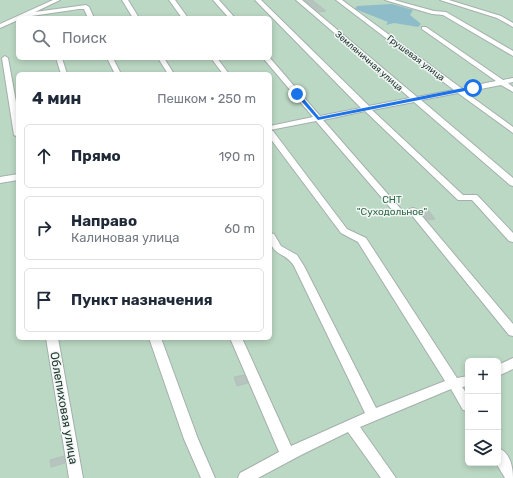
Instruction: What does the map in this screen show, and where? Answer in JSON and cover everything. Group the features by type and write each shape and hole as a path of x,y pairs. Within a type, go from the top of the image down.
{"street":[{"path":"22,16 57,0"},
{"path":"125,0 135,16"},
{"path":"172,0 184,16"},
{"path":"216,0 230,16"},
{"path":"258,0 367,109 461,198 474,197 513,239"},
{"name":"Земляничная улица","path":"299,0 513,183"},
{"name":"Грушевая улица","path":"339,0 513,131"},
{"path":"388,0 434,14 444,13 513,54"},
{"path":"443,0 499,17 513,25"},
{"path":"27,14 46,16 61,9 86,7 90,16"},
{"path":"0,26 16,19"},
{"path":"424,28 513,90"},
{"path":"5,58 16,123"},
{"path":"60,60 63,72"},
{"path":"111,60 117,72"},
{"path":"162,60 169,72"},
{"path":"216,60 224,72"},
{"path":"268,60 397,210"},
{"path":"272,128 513,80"},
{"path":"272,136 344,231 362,240 465,401"},
{"path":"0,180 16,177"},
{"path":"413,211 513,332"},
{"path":"272,239 277,248 293,257 299,266 374,415"},
{"name":"Облепиховая улица","path":"52,340 76,478"},
{"path":"156,340 191,439 208,478"},
{"path":"237,340 287,454"},
{"path":"501,369 513,363"},
{"path":"245,478 287,454 350,425 453,383 465,381"},
{"path":"350,425 389,478"},
{"path":"501,459 513,478"}],"green space":[{"name":"СНТ \"Суходольное\"","path":"0,0 513,0 513,478 0,478"}],"water":[{"path":"392,4 413,10 410,15 421,24 418,27 394,23 386,25 388,22 355,9 357,6"}],"building":[{"path":"304,0 312,0 326,11 319,12"},
{"path":"428,210 435,219 427,220 420,212"},
{"path":"244,375 248,383 237,386 234,377"},
{"path":"64,456 65,463 51,467 50,460"}],"route":[{"path":"297,94 318,119 473,88"}]}
